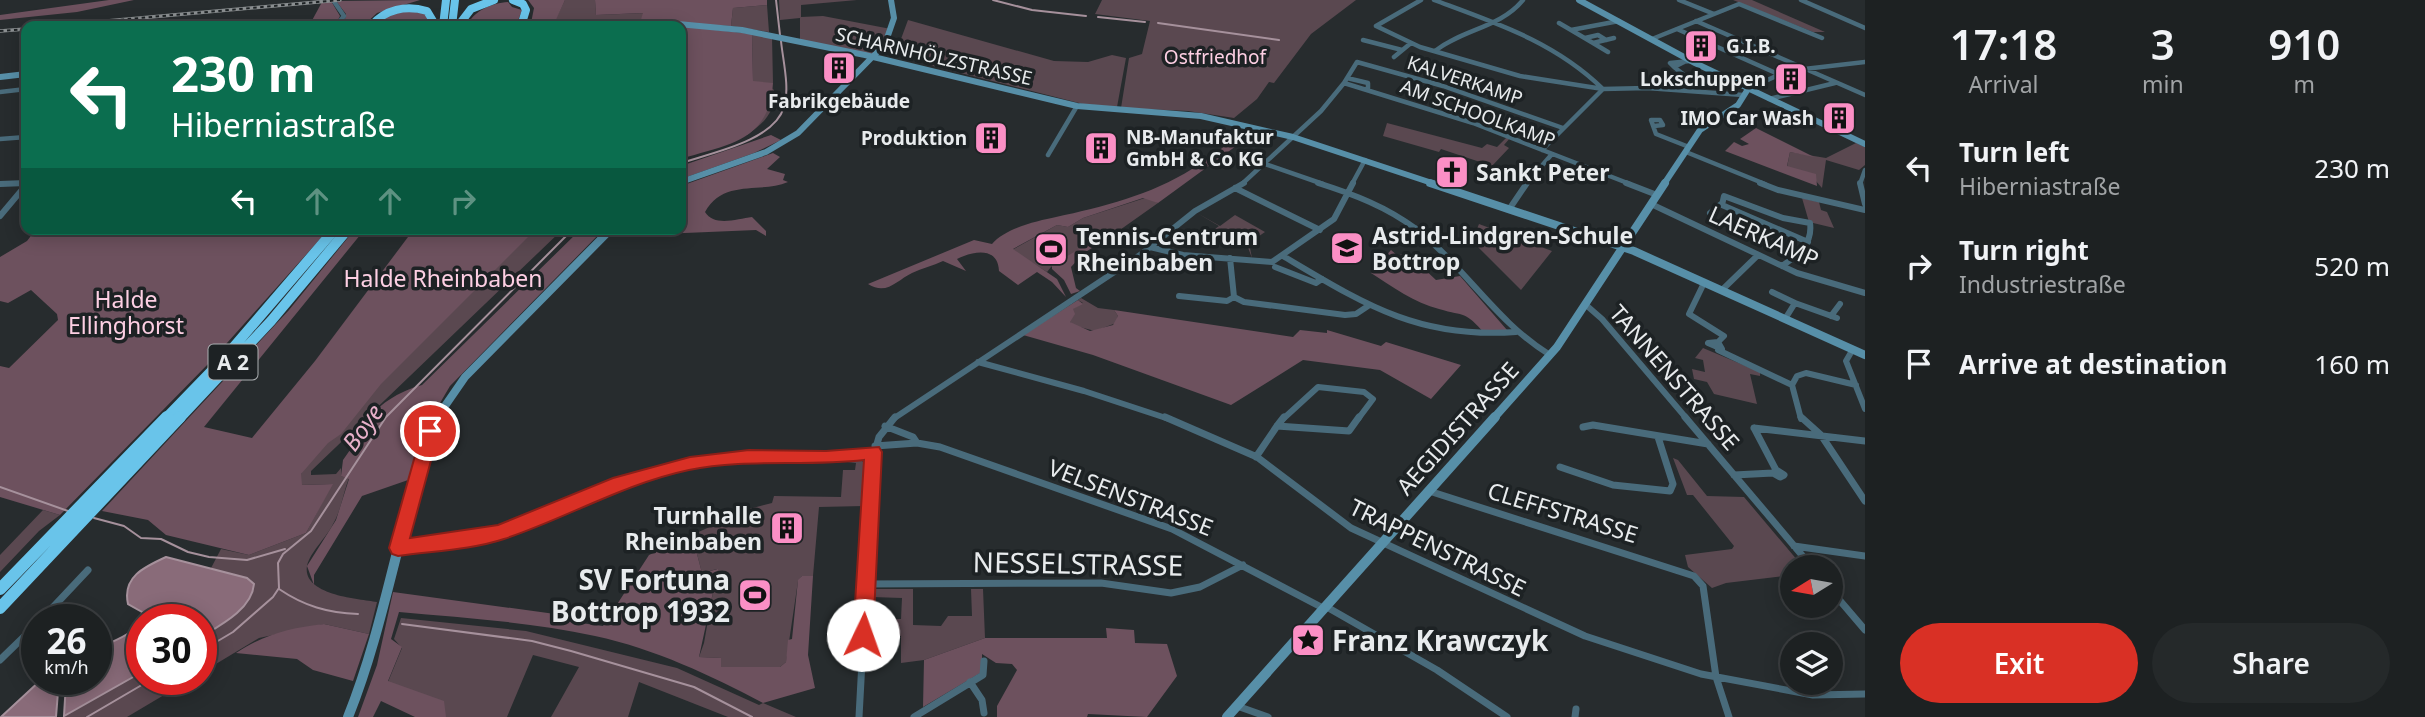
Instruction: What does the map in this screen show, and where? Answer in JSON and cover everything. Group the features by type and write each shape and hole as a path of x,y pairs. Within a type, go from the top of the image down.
{"highway":[{"path":"370,21 386,10 423,0"},
{"path":"444,21 446,0"},
{"path":"453,21 456,0"},
{"path":"462,21 471,9 494,0"},
{"path":"513,0 523,4 527,21"},
{"path":"522,0 530,8 528,21"},
{"path":"375,21 386,13 408,8 427,11 433,21"},
{"name":"A 2","path":"0,589 233,348 330,235"},
{"name":"A 2","path":"0,608 271,321 343,235"}],"street":[{"path":"333,0 344,16 340,21"},
{"path":"686,180 766,152 797,133 885,44 893,26 891,0"},
{"path":"1421,0 1376,26 1411,43 1504,73 1603,89 1647,88 1722,94 1745,92 1778,74 1803,67 1865,61"},
{"path":"1434,0 1562,52 1582,66 1603,89"},
{"path":"1513,0 1523,1"},
{"path":"1578,0 1745,92 1769,99 1865,144"},
{"path":"1679,0 1714,14"},
{"path":"1801,0 1865,28"},
{"path":"1435,51 1444,43 1493,23 1523,1"},
{"path":"1652,39 1742,5 1822,38"},
{"path":"1571,30 1619,21"},
{"path":"1696,21 1865,94"},
{"path":"1559,23 1608,52"},
{"name":"SCHARNHÖLZSTRASSE","path":"686,25 780,37 1077,106 1201,116 1293,137 1622,247 1865,355"},
{"path":"1678,29 1778,74"},
{"path":"1585,38 1598,35 1606,40"},
{"path":"1593,43 1614,38"},
{"path":"1363,40 1402,50"},
{"path":"1394,57 1411,43"},
{"path":"1674,74 1683,74 1670,63 1687,61"},
{"name":"KALVERKAMP","path":"1346,80 1357,62 1466,93 1563,128"},
{"path":"0,77 21,75"},
{"path":"859,717 874,449 885,426 902,411 1150,247 1187,216 1235,188 1265,164 1321,111 1346,80"},
{"name":"AM SCHOOLKAMP","path":"1346,80 1525,143 1657,195"},
{"path":"1769,99 1836,83"},
{"path":"1542,150 1603,89"},
{"path":"0,92 21,90"},
{"path":"1722,94 1739,104 1745,92"},
{"name":"AEGIDISTRASSE","path":"1227,717 1550,355 1586,305 1589,296 1700,130 1739,104"},
{"path":"1048,155 1077,106"},
{"path":"1654,125 1657,135 1778,190 1865,211"},
{"path":"1525,143 1538,131 1554,137"},
{"path":"0,139 21,137"},
{"path":"1510,208 1522,187 1552,154"},
{"path":"1150,247 1183,255 1272,262 1334,219 1365,160"},
{"path":"1265,164 1350,193 1395,214 1415,228 1464,274 1530,345 1550,355"},
{"path":"1865,170 1859,179 1859,189 1865,204"},
{"path":"0,184 21,184"},
{"path":"1235,188 1320,230"},
{"path":"0,216 21,190"},
{"path":"1710,214 1721,204 1724,196 1729,195 1783,218 1810,223 1813,232 1805,250 1783,266"},
{"name":"LAERKAMP","path":"1651,204 1783,266 1865,293"},
{"path":"1721,204 1808,242"},
{"path":"1402,233 1415,228"},
{"path":"348,717 368,663 423,454 438,414 457,387 605,235"},
{"path":"1722,290 1758,255"},
{"path":"1283,256 1368,306 1394,318 1440,332 1487,336 1516,332"},
{"path":"1230,258 1234,297"},
{"path":"1275,267 1316,283 1322,279"},
{"path":"1704,282 1689,314 1720,331 1724,336 1718,346 1792,385"},
{"path":"1772,292 1834,317 1840,304"},
{"path":"1180,296 1227,301 1234,297"},
{"path":"1234,297 1244,302 1345,315 1356,314 1368,306"},
{"path":"1785,319 1795,303"},
{"name":"TANNENSTRASSE","path":"1586,305 1602,319 1802,555"},
{"path":"1853,349 1846,361 1865,409"},
{"name":"TRAPPENSTRASSE","path":"978,362 1122,404 1256,457 1286,476 1329,516 1381,544 1585,636 1716,677 1813,695 1865,694"},
{"path":"1856,385 1806,373 1797,376 1792,385 1802,421 1821,435 1865,501"},
{"path":"1256,457 1277,426 1318,387 1364,392 1373,399 1349,431 1277,426"},
{"path":"1583,427 1593,425 1708,444"},
{"name":"VELSENSTRASSE","path":"885,426 914,437 917,443"},
{"name":"TANNENSTRASSE","path":"1734,475 1774,471 1754,428 1813,437 1821,435"},
{"path":"1821,435 1865,441"},
{"path":"1560,467 1598,481 1670,491 1673,484 1658,436"},
{"name":"VELSENSTRASSE","path":"398,548 500,533 619,483 690,463 749,457 826,458 917,443 940,447 1172,528 1419,659 1507,717"},
{"name":"CLEFFSTRASSE","path":"1429,491 1686,571 1703,586 1716,677"},
{"path":"1794,546 1865,556"},
{"name":"NESSELSTRASSE","path":"865,584 1101,583 1171,593 1200,587 1243,565"},
{"path":"56,604 88,570"},
{"path":"1843,604 1865,630"},
{"path":"0,660 21,640"},
{"path":"914,717 983,675 984,661"},
{"path":"1716,677 1729,717"},
{"path":"970,682 982,700 984,713"},
{"path":"1237,706 1268,717"}],"green space":[{"path":"109,0 134,0 77,12 0,20 0,15"},
{"path":"420,0 377,13 368,21 345,21 346,14 336,1"},
{"path":"528,0 565,0 555,21 531,21 534,8"},
{"path":"565,0 595,0 596,15 644,13 640,21 554,21"},
{"path":"595,0 767,0 767,5 733,8 731,26 686,24 686,21 640,21 643,13 596,15"},
{"path":"779,0 857,0 801,5 801,17 823,16 891,29 873,57 800,40 800,18 780,20"},
{"name":"Ostfriedhof","path":"1102,0 1356,0 1311,34 1274,83 1269,82 1257,99 1234,118 1188,111 1121,108 1129,58 1142,54 1150,21 1095,14"},
{"path":"1733,0 1752,0 1825,32 1813,32"},
{"path":"331,1 340,16 338,21 312,21 322,2"},
{"path":"508,2 512,7 522,10 518,21 470,21 484,9"},
{"path":"767,5 769,32 731,26 733,8"},
{"path":"404,10 427,14 431,21 378,21"},
{"path":"908,20 1054,61 1088,62 1112,55 1126,58 1117,107 1083,104 929,65 918,54 898,47"},
{"path":"686,27 752,34 753,81 773,83 764,118 744,138 686,157"},
{"path":"752,34 772,37 773,83 765,83 774,90 774,98 768,116 747,135 725,83 760,82 753,82"},
{"path":"1387,123 1482,148 1487,144 1497,147 1507,137 1510,138 1504,145 1509,148 1492,166 1441,149 1439,152 1383,136"},
{"path":"1249,128 1258,130 1158,203 1143,198 1083,218 1068,227 1057,225 1013,249 1057,279 1066,297 1052,282 1037,272 1018,285 999,271 994,257 984,253 957,259 966,271 943,261 912,273 886,288 868,284 974,240 992,244 1022,226 1143,193 1192,169"},
{"path":"1756,128 1814,157 1790,152 1787,166 1816,174 1817,186 1725,151 1734,142 1742,146 1749,144 1740,139"},
{"path":"771,135 781,140 754,153 686,177 686,164"},
{"path":"1856,143 1865,147 1865,165 1859,170 1826,160 1822,188 1815,180 1787,167 1790,152 1826,158"},
{"path":"773,153 780,157 767,169 785,174 783,180 788,182 732,191 713,201 705,212 709,217 720,221 752,217 766,231 766,236 756,230 686,233 686,184"},
{"path":"1148,197 1158,203 1117,232 1112,229 1047,272 1012,250 1057,225 1068,227 1083,218"},
{"path":"1802,198 1819,202 1821,210 1827,212 1834,228 1809,222"},
{"path":"1197,213 1220,226 1235,215 1265,232 1249,243 1252,258 1247,245 1211,232 1219,226"},
{"path":"1479,224 1552,251 1521,290 1472,241"},
{"path":"1113,229 1117,232 1084,253 1071,267 1076,288 1080,291 1071,294 1064,280 1052,269 1052,265"},
{"name":"Halde Ellinghorst","path":"32,235 324,235 210,362 60,515 0,497 0,366 9,368 58,320 57,314 31,290 8,303 0,301 0,257 27,241"},
{"name":"Halde Rheinbaben","path":"350,235 360,235 204,427 252,438 315,361 410,235 530,235 381,384 341,434 328,443 301,474 302,485 333,484 306,533 249,555 166,535 148,520 102,511 289,310"},
{"name":"Halde Rheinbaben","path":"415,235 557,235 311,471 311,475 336,474 341,468 341,476 349,478 336,519 309,561 308,576 313,583 333,594 377,602 369,634 324,624 259,638 217,663 217,627 226,622 247,578 210,570 221,549 249,555 306,533 332,484 301,485 301,474"},
{"path":"575,235 598,235 450,386 423,432 411,479 362,496 314,575 314,585 307,566 336,520 349,479 341,476 343,460 375,412 389,400 422,385"},
{"path":"1391,250 1398,256 1406,252 1436,280 1460,276 1507,330 1485,334 1468,318 1421,303 1371,273"},
{"path":"1081,298 1098,308 1114,310 1118,316 1116,323 1095,331 1072,325 1069,320 1074,315 1072,309 1083,303 1078,300"},
{"path":"1078,300 1083,304 1073,309 1075,314 1070,322 1090,331 1113,325 1118,316 1114,310 1293,337 1300,330 1327,333 1327,330 1381,346 1386,342 1461,365 1431,399 1380,370 1303,360 1231,405 1093,355 1023,335"},
{"path":"1703,348 1760,372 1760,376 1750,374 1757,404 1714,394 1707,382 1694,379 1692,369 1705,372 1703,360 1695,358"},
{"path":"858,458 866,464 864,506 819,507 813,576 802,576 798,581 786,662 780,667 720,667 721,658 699,657 717,569 702,573 692,535 749,509 772,503 774,496 841,497 843,470 855,470 856,463 839,461"},
{"path":"1673,458 1678,460 1707,496 1744,497 1793,555 1780,555 1780,576 1726,583 1712,588 1688,567 1685,555 1732,549 1734,546 1693,495 1687,495"},
{"path":"43,510 60,515 39,531 0,572 0,555"},
{"path":"692,535 702,573 718,569 699,657 721,658 721,667 780,667 786,662 788,640 792,639 798,580 802,576 813,576 808,655 815,688 763,703 682,664 617,641 522,624 399,612 391,639 402,647 388,681 444,701 446,717 415,717 381,701 373,717 358,717 377,665 393,592 555,614 573,622 603,626 649,555"},
{"path":"875,589 913,589 913,625 941,626 948,616 972,616 971,589 983,589 985,638 924,660 901,663 901,636 870,635 871,619 901,619 902,598 872,597"},
{"path":"401,618 526,631 677,668 759,705 763,703 796,717 728,717 639,682 628,717 551,717 579,667 533,655 507,717 446,717 388,682 402,648 394,639"},
{"path":"324,624 369,634 353,681 313,670 297,659 236,653 278,633"},
{"path":"1106,628 1134,630 1135,643 1167,644 1177,676 1147,717 1088,714 1087,717 997,717 997,706 1017,670 1012,664 996,663 982,654 982,672 923,707 924,660 985,638 1107,638"},
{"path":"126,681 126,695 164,695 127,717 63,717 102,695 112,695 112,689"}],"shaded area":[{"path":"166,557 247,578 254,584 252,593 242,609 217,627 217,604 128,604 128,587 136,574"},
{"path":"126,635 126,681 112,689 112,642"},
{"path":"25,695 58,695 56,717 1,717"},
{"path":"65,695 101,695 64,716"}],"waterway":[{"name":"Boye","path":"776,0 780,35"},
{"path":"993,0 1032,10 1086,16"},
{"path":"1098,17 1145,22"},
{"path":"1158,23 1279,40"},
{"name":"Boye","path":"686,161 740,144 768,129 778,119 786,100 786,74 781,41"},
{"name":"Boye","path":"217,642 233,632 273,597 279,588 278,563 283,554 311,531 386,417 567,235"},
{"path":"0,487 68,511"},
{"path":"94,518 124,526 141,538 161,539 188,552 209,557 247,560 285,549"},
{"path":"279,589 317,608 358,614"},
{"path":"402,624 532,641 571,651 694,687 752,717"},
{"name":"Boye","path":"87,717 126,694"}],"railway":[{"path":"107,21 340,0"},
{"path":"0,31 21,29"}],"place":[{"name":"G.I.B.","path":"1701,46"},
{"name":"Fabrikgebäude","path":"839,68"},
{"name":"Lokschuppen","path":"1791,79"},
{"name":"IMO Car Wash","path":"1839,118"},
{"name":"Produktion","path":"991,138"},
{"name":"NB-Manufaktur GmbH & Co KG","path":"1101,148"},
{"name":"Sankt Peter","path":"1452,172"},
{"name":"Astrid-Lindgren-Schule Bottrop","path":"1347,248"},
{"name":"Tennis-Centrum Rheinbaben","path":"1051,249"},
{"name":"Turnhalle Rheinbaben","path":"787,528"},
{"name":"SV Fortuna Bottrop 1932","path":"755,595"},
{"name":"Franz Krawczyk","path":"1308,640"}],"route":[{"path":"430,431 398,548 469,540 500,533 619,483 690,463 749,457 826,458 873,452 863,635"}]}
